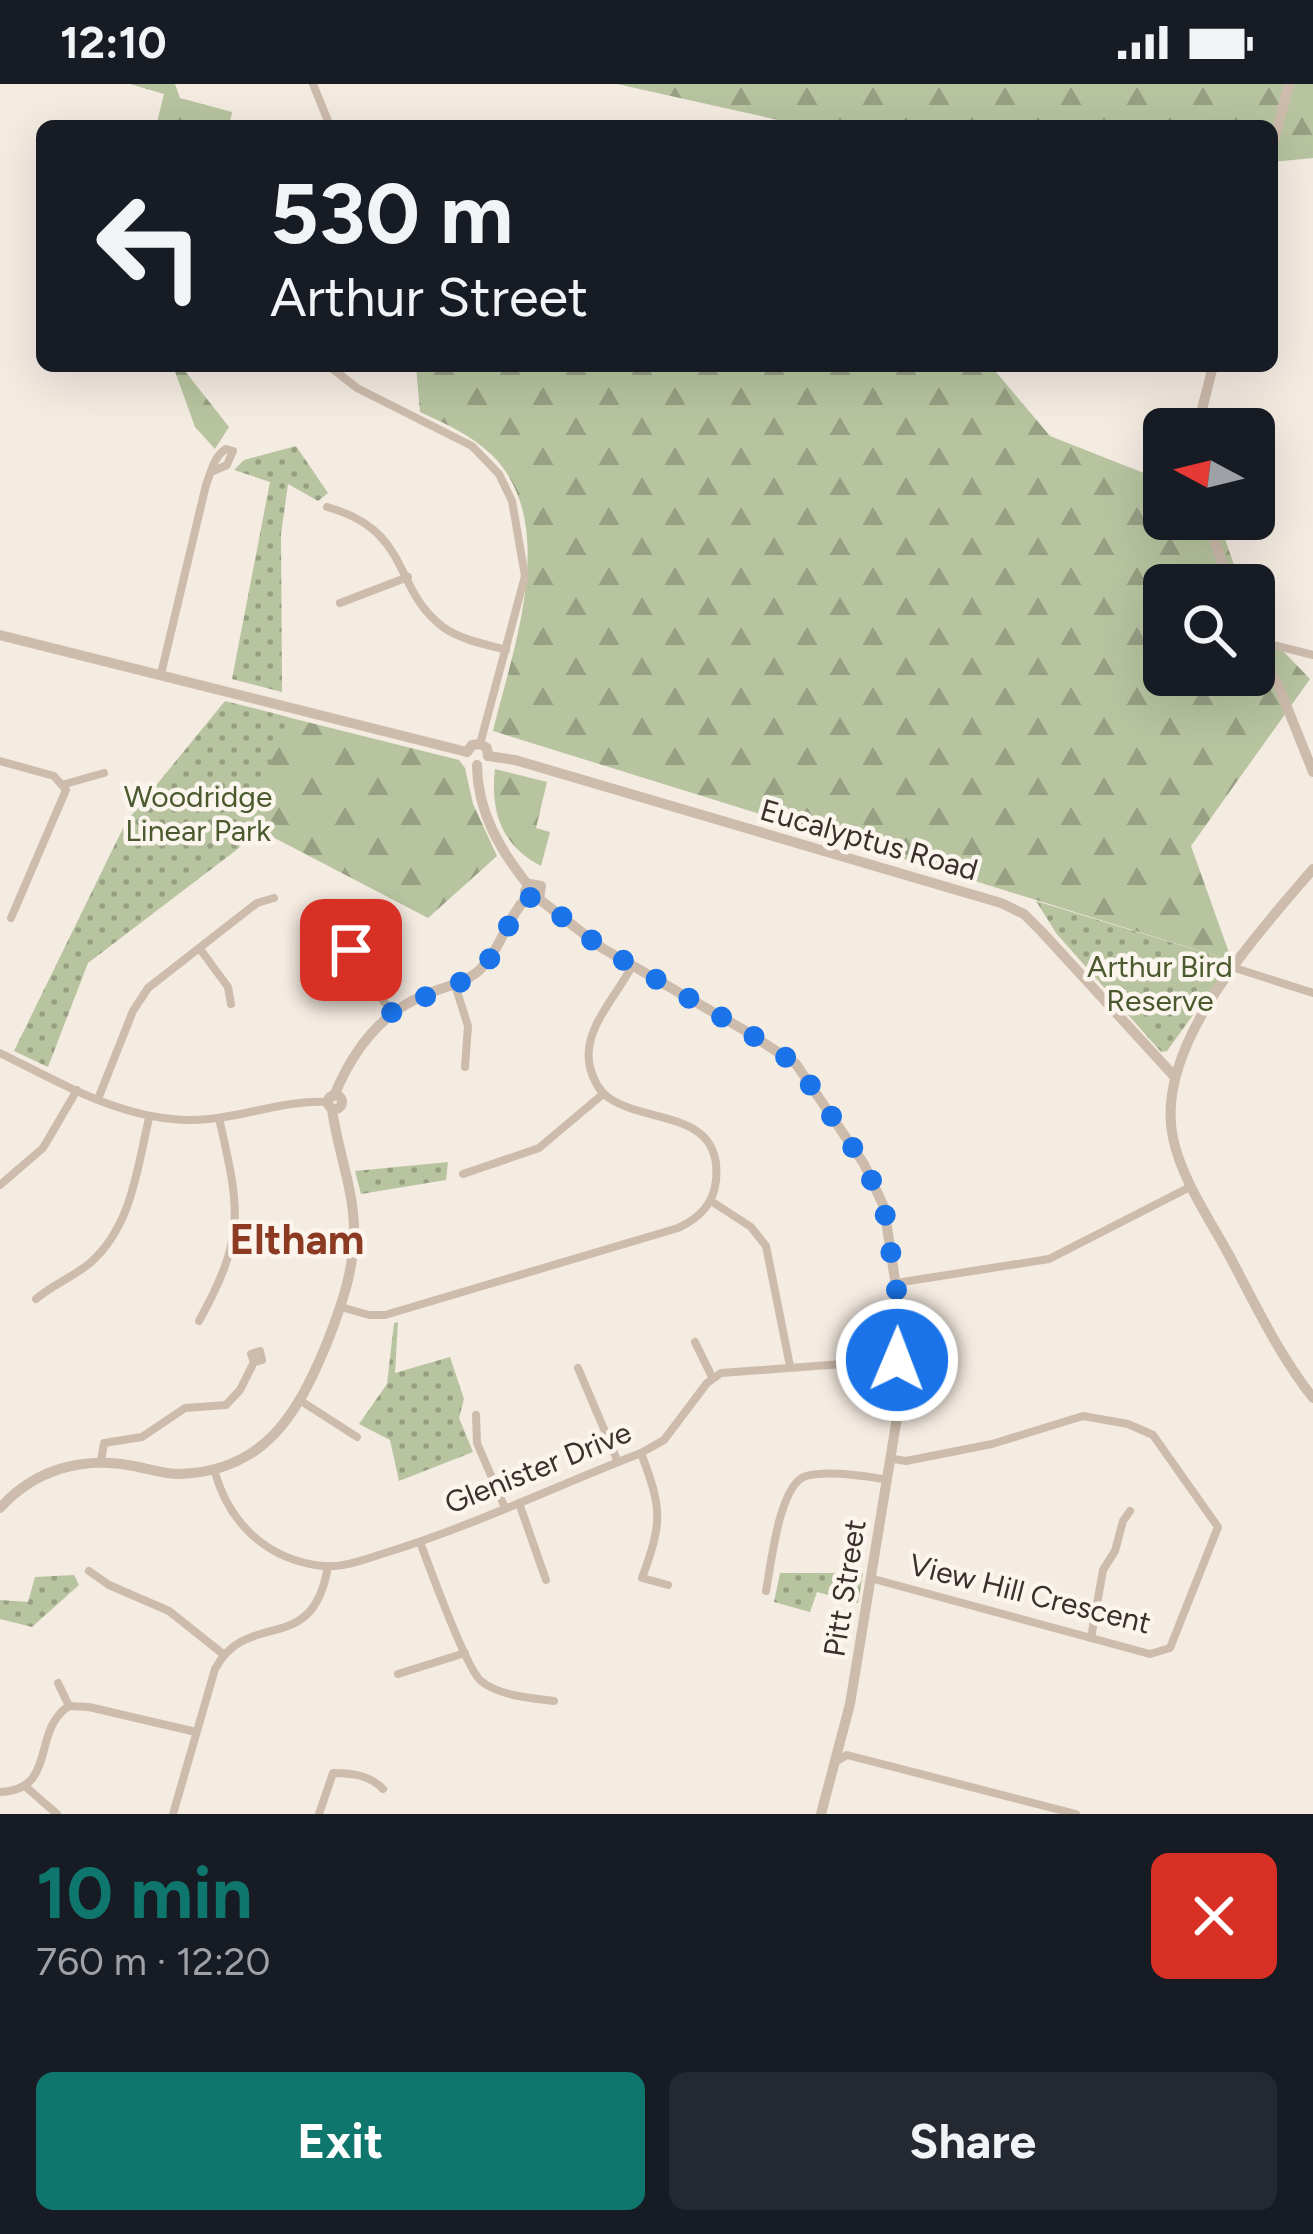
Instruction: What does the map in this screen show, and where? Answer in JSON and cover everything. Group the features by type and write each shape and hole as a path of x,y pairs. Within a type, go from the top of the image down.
{"street":[{"path":"313,84 328,120"},
{"path":"1278,125 1289,84"},
{"path":"0,635 467,752 480,744 525,576 512,501 489,461 454,434 357,388 336,372"},
{"path":"1203,408 1212,372"},
{"path":"161,674 211,472"},
{"path":"327,507 349,513 371,527 398,556 427,611 443,627 506,650"},
{"path":"340,603 408,577"},
{"path":"1275,645 1313,656"},
{"path":"1275,679 1313,772"},
{"path":"467,752 476,765 484,763 487,748 480,744"},
{"name":"Eucalyptus Road","path":"488,756 1001,903 1024,914 1042,932 1173,1075"},
{"path":"0,761 54,776 65,784"},
{"name":"Pitt Street","path":"476,765 480,802 506,857 531,894 572,928 778,1051 807,1076 877,1186 896,1283 903,1361 893,1459 884,1478 850,1704 820,1814"},
{"path":"65,784 104,772"},
{"path":"11,918 65,796 65,784"},
{"path":"1313,869 1232,967 1182,1050 1169,1097 1173,1138 1192,1187 1288,1364 1313,1398"},
{"path":"0,1508 41,1475 71,1465 101,1461 165,1473 214,1469 264,1445 291,1418 341,1307 352,1264 353,1208 337,1141 334,1102 345,1073 363,1043 392,1013 454,985 488,961 517,908 531,894"},
{"path":"98,1099 140,998 257,903 274,898"},
{"path":"200,949 228,987 231,1004"},
{"path":"351,950 392,1013"},
{"path":"341,1307 385,1315 677,1228 690,1223 711,1202 717,1169 713,1153 695,1130 603,1094 590,1069 593,1032 632,966"},
{"path":"1232,967 1313,993"},
{"path":"454,985 468,1027 465,1066"},
{"path":"0,1053 149,1118 219,1118 296,1101 334,1102"},
{"path":"0,1185 43,1148 77,1089"},
{"path":"463,1174 539,1148 603,1094"},
{"path":"36,1299 88,1264 113,1237 130,1202 149,1118"},
{"path":"199,1321 225,1273 235,1234 232,1176 219,1118"},
{"path":"896,1283 1049,1258 1192,1187"},
{"path":"711,1202 751,1227 766,1246 790,1366"},
{"path":"695,1342 712,1377 730,1371 903,1361"},
{"path":"101,1461 104,1443 142,1437 185,1408 226,1405 254,1362"},
{"path":"578,1368 618,1462"},
{"name":"Glenister Drive","path":"328,1566 420,1542 641,1453 664,1440 679,1424 712,1377"},
{"path":"301,1402 357,1438"},
{"path":"476,1415 477,1443 505,1508"},
{"name":"View Hill Crescent","path":"871,1579 1150,1654 1170,1648 1218,1527 1153,1435 1128,1424 1083,1416 992,1444 906,1461 893,1459"},
{"path":"641,1453 660,1503 653,1549 642,1578 668,1585"},
{"path":"173,1814 223,1654 248,1636 283,1630 309,1614 324,1592 328,1566 297,1560 256,1541 229,1508 214,1469"},
{"path":"766,1591 785,1499 795,1482 811,1475 884,1478"},
{"path":"519,1503 546,1580"},
{"path":"1091,1638 1103,1570 1130,1510"},
{"path":"420,1542 480,1680 522,1696 554,1701"},
{"path":"89,1571 109,1585 170,1611 223,1654"},
{"path":"398,1674 465,1653"},
{"path":"58,1683 69,1706"},
{"path":"0,1792 26,1787 38,1769 54,1721 69,1706 89,1706 196,1732"},
{"path":"834,1763 847,1755 1076,1814"},
{"path":"319,1814 333,1773 359,1774 383,1790"},
{"path":"26,1787 57,1814"}],"green space":[{"path":"130,84 175,84 180,98 232,112 230,120 158,120 164,94"},
{"path":"617,84 1313,84 1313,158 1278,161 1278,120 778,120"},
{"path":"175,372 186,372 229,427 215,449 195,427"},
{"path":"417,372 996,372 1050,436 1143,473 1143,540 1225,540 1234,564 1143,564 1143,696 1275,696 1275,643 1310,679 1191,846 1232,961 493,731 519,627 528,552 524,516 513,483 492,455 420,412"},
{"path":"296,446 328,493 318,501 288,484 281,534 282,692 232,679 270,482 234,470 244,460"},
{"name":"Woodridge Linear Park","path":"225,701 288,717 239,848 88,963 48,1067 14,1051 126,822"},
{"path":"287,717 459,760 497,856 428,918 248,824"},
{"path":"495,769 547,782 536,828 550,832 541,866 517,848 502,826 495,799"},
{"name":"Arthur Bird Reserve","path":"1036,901 1232,961 1167,1051 1161,1052 1056,933"},
{"path":"448,1162 446,1180 361,1194 355,1171"},
{"path":"398,1322 395,1373 450,1357 464,1399 459,1418 473,1452 399,1481 390,1440 359,1424 387,1384 394,1323"},
{"path":"780,1573 863,1573 858,1603 817,1592 810,1612 774,1602"},
{"path":"74,1575 79,1585 32,1627 0,1619 0,1600 28,1602 35,1577"}],"district":[{"name":"Eltham","path":"297,1239"}],"route":[{"path":"351,950 392,1013 430,992 468,979 496,950 517,908 527,897 539,899 602,948 796,1064 877,1186 906,1353 897,1360"}]}
